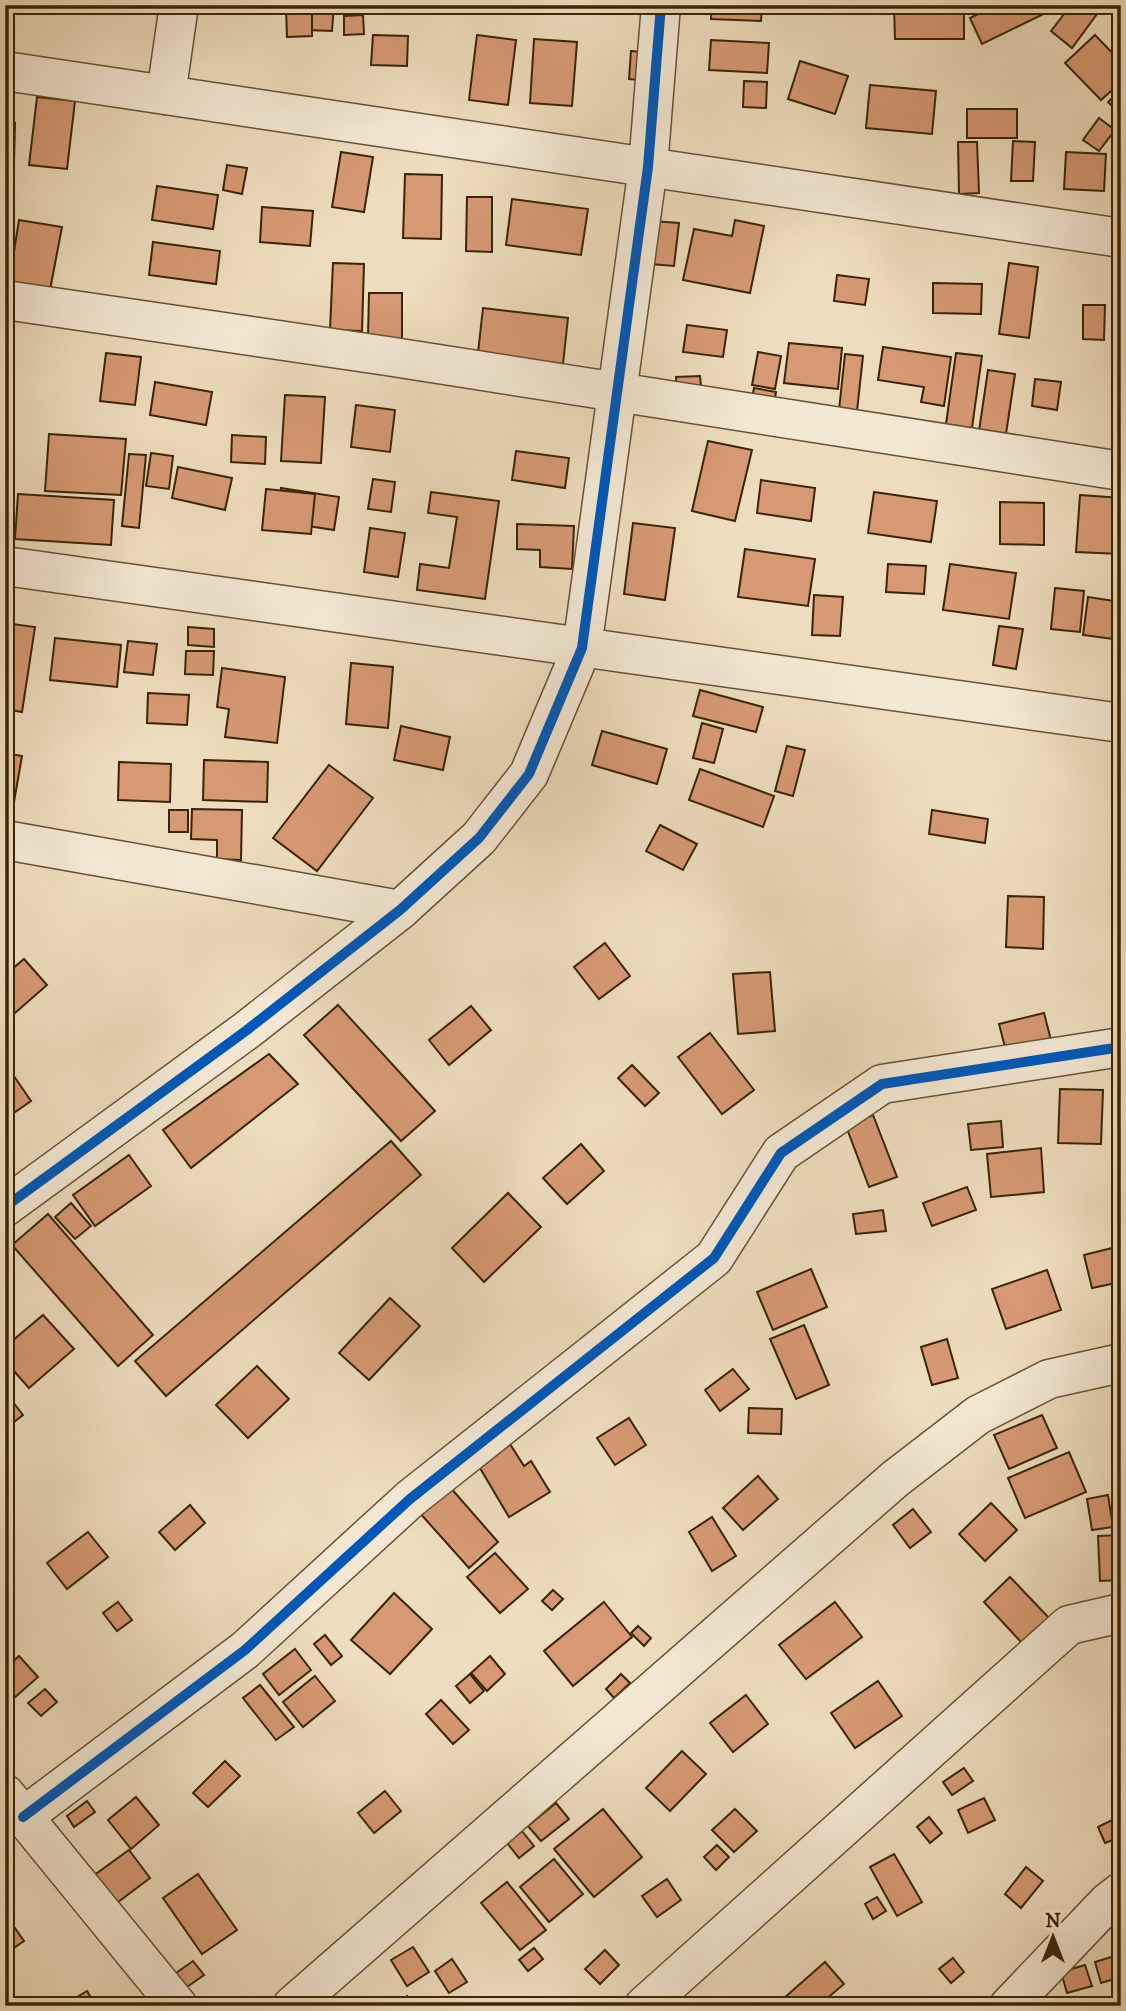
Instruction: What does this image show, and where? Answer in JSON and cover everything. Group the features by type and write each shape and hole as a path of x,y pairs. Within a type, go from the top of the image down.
{"street":[{"path":"166,95 179,5"},
{"path":"5,1207 247,1030 400,910 480,838 529,774 582,648 649,167 661,5"},
{"path":"5,71 1121,238"},
{"path":"5,300 1121,471"},
{"path":"5,566 1121,723"},
{"path":"5,840 400,910"},
{"path":"178,2006 14,1805 245,1650 410,1499 714,1258 781,1153 882,1084 1121,1047"},
{"path":"292,2006 895,1479 978,1415 1049,1379 1121,1363"},
{"path":"644,2006 1069,1625 1121,1613"},
{"path":"1009,2006 1108,1902 1121,1892"}],"building":[{"path":"55,5 80,5 80,14 54,13"},
{"path":"212,5 243,5 242,12 212,9"},
{"path":"307,5 334,5 332,31 306,30"},
{"path":"712,5 762,5 761,21 711,19"},
{"path":"894,5 964,5 964,39 895,39"},
{"path":"986,5 1060,6 982,44 970,18 988,9"},
{"path":"1071,5 1094,5 1100,10 1072,48 1051,31"},
{"path":"312,7 312,36 287,37 286,8"},
{"path":"363,15 364,34 344,35 344,16"},
{"path":"373,35 408,36 407,66 371,65"},
{"path":"477,35 516,40 508,105 469,100"},
{"path":"1095,35 1121,62 1121,82 1101,100 1065,63"},
{"path":"534,39 577,42 572,106 530,103"},
{"path":"711,40 769,43 767,73 709,70"},
{"path":"631,51 654,53 651,81 629,79"},
{"path":"800,61 848,76 835,114 788,99"},
{"path":"744,81 767,82 766,108 743,107"},
{"path":"870,85 936,91 932,134 866,128"},
{"path":"1121,89 1121,115 1108,102"},
{"path":"37,97 75,101 67,169 29,165"},
{"path":"967,109 1017,109 1017,138 967,138"},
{"path":"1099,118 1115,130 1099,151 1083,140"},
{"path":"5,123 15,123 14,163 5,163"},
{"path":"1013,141 1035,142 1033,181 1011,181"},
{"path":"958,142 977,142 979,193 959,194"},
{"path":"341,152 373,157 364,212 332,207"},
{"path":"1066,152 1106,154 1104,191 1064,189"},
{"path":"227,165 247,168 242,194 223,190"},
{"path":"405,174 442,175 441,239 403,238"},
{"path":"157,186 218,195 213,229 152,220"},
{"path":"467,197 492,197 492,252 466,251"},
{"path":"512,199 588,209 581,255 506,245"},
{"path":"262,207 313,211 310,246 260,242"},
{"path":"19,220 62,227 50,290 9,283"},
{"path":"735,220 764,226 750,293 683,280 694,229 732,236"},
{"path":"653,221 679,223 674,266 650,264"},
{"path":"153,242 220,251 216,284 149,275"},
{"path":"333,263 364,264 362,331 330,330"},
{"path":"1009,263 1038,267 1029,338 999,334"},
{"path":"837,275 869,279 865,305 834,301"},
{"path":"933,283 982,284 981,314 933,313"},
{"path":"369,293 402,293 402,339 368,338"},
{"path":"1083,305 1105,305 1104,340 1083,339"},
{"path":"1112,307 1121,307 1121,348 1112,347"},
{"path":"483,308 568,318 563,364 478,353"},
{"path":"687,325 727,330 723,357 683,352"},
{"path":"789,343 842,348 838,389 784,383"},
{"path":"883,347 951,357 944,406 921,402 924,387 878,380"},
{"path":"758,352 781,356 775,389 752,385"},
{"path":"106,353 141,357 135,405 100,401"},
{"path":"956,353 982,356 970,442 944,438"},
{"path":"845,354 863,356 857,411 839,410"},
{"path":"988,370 1015,374 1006,434 979,431"},
{"path":"700,376 702,395 677,397 676,377"},
{"path":"1035,379 1061,382 1057,410 1032,406"},
{"path":"155,382 212,392 206,425 150,415"},
{"path":"754,388 776,392 772,413 750,409"},
{"path":"285,395 325,397 321,463 281,461"},
{"path":"356,405 395,410 390,452 351,447"},
{"path":"49,434 126,439 121,495 45,491"},
{"path":"232,435 266,437 265,464 231,462"},
{"path":"708,441 752,450 735,521 692,511"},
{"path":"516,451 569,458 565,488 512,480"},
{"path":"151,453 173,456 169,489 146,486"},
{"path":"129,454 146,455 139,528 122,526"},
{"path":"178,467 232,478 225,510 172,498"},
{"path":"373,479 395,482 391,512 368,509"},
{"path":"761,480 815,488 811,521 757,513"},
{"path":"281,488 339,497 334,530 276,521"},
{"path":"266,489 315,494 311,534 262,530"},
{"path":"431,492 499,501 485,599 417,590 420,564 449,568 457,517 428,513"},
{"path":"874,492 937,501 931,542 868,533"},
{"path":"18,494 114,500 111,545 15,539"},
{"path":"1080,495 1121,498 1121,554 1076,552"},
{"path":"1000,502 1044,503 1044,545 1000,544"},
{"path":"633,523 675,528 665,600 624,594"},
{"path":"517,524 574,526 572,569 540,567 540,550 517,549"},
{"path":"370,528 405,533 398,577 364,572"},
{"path":"745,549 815,559 808,606 738,597"},
{"path":"888,564 926,566 924,594 886,592"},
{"path":"950,564 1016,573 1009,619 943,610"},
{"path":"1055,588 1084,591 1080,632 1051,629"},
{"path":"814,595 843,597 840,636 812,635"},
{"path":"1088,597 1121,602 1121,640 1083,635"},
{"path":"5,623 35,627 22,712 5,709"},
{"path":"999,626 1023,629 1016,669 993,665"},
{"path":"188,627 214,629 214,647 188,645"},
{"path":"55,638 121,645 117,687 50,680"},
{"path":"128,641 157,644 153,675 124,672"},
{"path":"186,651 214,651 213,675 185,674"},
{"path":"351,663 393,667 388,728 346,724"},
{"path":"222,668 285,677 277,743 225,737 229,709 217,707"},
{"path":"700,690 763,707 756,732 693,716"},
{"path":"148,693 189,695 187,725 147,723"},
{"path":"702,723 723,729 714,763 693,758"},
{"path":"401,726 450,737 443,770 394,760"},
{"path":"602,731 667,749 657,784 592,765"},
{"path":"787,746 805,750 793,796 775,791"},
{"path":"5,753 22,756 14,802 5,800"},
{"path":"204,760 268,762 267,802 203,800"},
{"path":"119,762 171,764 170,802 118,800"},
{"path":"329,765 373,798 317,871 273,838"},
{"path":"700,769 774,796 763,827 689,800"},
{"path":"192,809 242,810 241,860 217,859 217,840 191,839"},
{"path":"169,810 188,810 188,832 169,832"},
{"path":"932,810 988,819 985,843 929,834"},
{"path":"660,825 697,844 683,870 646,851"},
{"path":"1008,896 1044,897 1043,949 1006,947"},
{"path":"605,943 630,976 599,999 574,967"},
{"path":"24,959 47,985 7,1020 5,975"},
{"path":"770,972 775,1031 738,1034 733,974"},
{"path":"338,1005 435,1111 401,1141 304,1035"},
{"path":"471,1006 491,1030 449,1065 429,1040"},
{"path":"1044,1013 1051,1040 1006,1051 999,1024"},
{"path":"710,1033 754,1090 722,1114 678,1057"},
{"path":"269,1054 298,1084 191,1168 163,1130"},
{"path":"632,1065 659,1093 645,1106 618,1078"},
{"path":"7,1066 31,1101 5,1119 5,1068"},
{"path":"1060,1089 1103,1090 1101,1144 1058,1143"},
{"path":"873,1115 897,1177 869,1187 846,1126"},
{"path":"1001,1121 1003,1147 971,1150 968,1124"},
{"path":"391,1141 421,1175 166,1396 135,1361"},
{"path":"581,1144 604,1171 567,1204 543,1178"},
{"path":"1041,1148 1044,1192 991,1197 987,1154"},
{"path":"129,1155 151,1186 95,1226 73,1195"},
{"path":"967,1187 976,1210 932,1226 923,1203"},
{"path":"508,1193 541,1227 484,1282 452,1248"},
{"path":"71,1203 91,1226 75,1239 55,1217"},
{"path":"883,1210 886,1231 856,1234 853,1214"},
{"path":"48,1214 153,1335 118,1366 12,1245"},
{"path":"1116,1247 1121,1266 1121,1282 1092,1288 1084,1255"},
{"path":"811,1269 827,1307 773,1330 757,1292"},
{"path":"1047,1270 1061,1310 1006,1329 992,1289"},
{"path":"390,1298 420,1326 369,1380 339,1353"},
{"path":"43,1315 74,1349 29,1388 5,1361 5,1347"},
{"path":"804,1325 829,1385 796,1399 770,1339"},
{"path":"947,1339 958,1378 932,1385 921,1347"},
{"path":"257,1366 289,1399 248,1438 216,1405"},
{"path":"733,1369 749,1389 720,1411 705,1390"},
{"path":"5,1392 23,1415 5,1429"},
{"path":"749,1408 782,1409 781,1434 748,1433"},
{"path":"1042,1415 1057,1448 1009,1469 994,1435"},
{"path":"629,1418 646,1445 615,1465 597,1438"},
{"path":"1121,1442 1121,1463 1113,1445"},
{"path":"510,1444 524,1466 531,1461 550,1492 509,1517 477,1463"},
{"path":"1069,1452 1086,1492 1025,1518 1008,1478"},
{"path":"758,1476 778,1499 743,1530 723,1508"},
{"path":"449,1486 498,1542 469,1568 419,1512"},
{"path":"1108,1495 1113,1527 1092,1530 1087,1499"},
{"path":"991,1503 1017,1530 985,1561 959,1534"},
{"path":"190,1505 205,1523 175,1550 159,1532"},
{"path":"913,1509 931,1532 910,1548 893,1525"},
{"path":"712,1517 736,1556 712,1571 689,1532"},
{"path":"88,1532 108,1557 67,1589 47,1563"},
{"path":"1121,1535 1121,1580 1100,1581 1098,1536"},
{"path":"495,1553 528,1589 500,1613 467,1577"},
{"path":"1010,1577 1049,1618 1022,1643 984,1602"},
{"path":"553,1590 563,1599 552,1610 542,1601"},
{"path":"394,1593 432,1629 390,1674 351,1640"},
{"path":"118,1602 132,1620 117,1631 103,1613"},
{"path":"604,1602 632,1637 573,1686 544,1651"},
{"path":"835,1602 862,1637 806,1679 779,1645"},
{"path":"638,1626 651,1638 644,1646 631,1633"},
{"path":"325,1635 342,1656 331,1665 314,1644"},
{"path":"295,1649 311,1670 279,1695 263,1674"},
{"path":"19,1656 38,1677 5,1706 5,1669"},
{"path":"490,1656 505,1674 487,1691 471,1673"},
{"path":"470,1674 484,1691 470,1703 456,1686"},
{"path":"621,1674 630,1683 614,1698 606,1689"},
{"path":"315,1676 335,1701 303,1727 283,1702"},
{"path":"878,1681 902,1716 855,1748 831,1713"},
{"path":"260,1685 294,1727 276,1740 243,1698"},
{"path":"45,1689 57,1702 41,1716 28,1703"},
{"path":"746,1695 768,1724 733,1752 710,1723"},
{"path":"441,1700 469,1730 453,1744 426,1714"},
{"path":"682,1751 706,1774 670,1811 646,1788"},
{"path":"225,1761 240,1776 208,1807 193,1793"},
{"path":"964,1768 973,1781 952,1795 943,1782"},
{"path":"385,1791 401,1811 374,1833 358,1813"},
{"path":"136,1797 159,1825 131,1849 108,1820"},
{"path":"984,1798 995,1820 968,1833 958,1810"},
{"path":"87,1801 95,1812 74,1827 67,1816"},
{"path":"556,1803 569,1819 541,1841 528,1826"},
{"path":"603,1809 642,1857 594,1897 554,1849"},
{"path":"735,1809 757,1831 734,1852 712,1830"},
{"path":"929,1817 942,1833 930,1843 917,1827"},
{"path":"1116,1818 1121,1828 1121,1837 1105,1843 1098,1827"},
{"path":"522,1831 534,1846 519,1858 507,1843"},
{"path":"717,1845 729,1857 716,1870 704,1857"},
{"path":"129,1850 150,1878 114,1905 93,1876"},
{"path":"894,1854 922,1902 897,1916 870,1867"},
{"path":"554,1859 583,1894 549,1922 520,1887"},
{"path":"1026,1867 1043,1881 1021,1908 1005,1894"},
{"path":"198,1874 237,1930 202,1954 163,1898"},
{"path":"667,1879 681,1900 657,1917 642,1896"},
{"path":"507,1882 546,1930 520,1950 481,1903"},
{"path":"877,1897 886,1911 873,1919 865,1904"},
{"path":"5,1914 24,1941 5,1954"},
{"path":"413,1947 429,1972 407,1986 391,1960"},
{"path":"534,1948 543,1959 528,1971 519,1960"},
{"path":"605,1950 619,1965 600,1984 585,1969"},
{"path":"1121,1954 1121,1977 1101,1983 1095,1962"},
{"path":"953,1958 964,1972 951,1983 939,1969"},
{"path":"452,1959 467,1982 449,1993 435,1971"},
{"path":"193,1961 204,1975 180,1992 169,1978"},
{"path":"825,1962 844,1984 818,2006 775,2006"},
{"path":"1085,1965 1092,1986 1067,1993 1061,1972"},
{"path":"87,1991 96,2006 62,2006"},
{"path":"407,1996 414,2006 392,2006"}],"cycle path":[{"path":"5,1207 247,1030 400,910 479,838 529,774 582,648 648,167 661,5"},
{"path":"23,1817 245,1650 410,1499 714,1258 781,1153 882,1084 1121,1047"}]}
